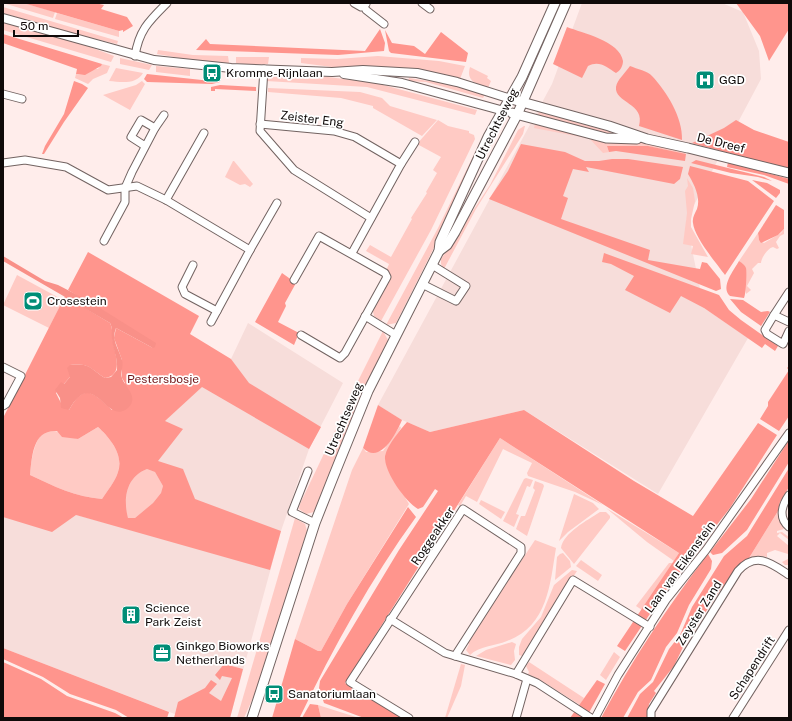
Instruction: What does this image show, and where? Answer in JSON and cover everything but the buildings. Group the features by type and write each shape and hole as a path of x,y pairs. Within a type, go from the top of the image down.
{"main road":[{"name":"Utrechtseweg","path":"252,718 315,523 368,391 439,251 440,242 488,137 511,99 555,3"},
{"name":"Utrechtseweg","path":"439,251 447,244 455,232 517,115 566,3"},
{"name":"De Dreef","path":"511,99 609,126 647,139 789,173"},
{"name":"De Dreef","path":"504,111 606,138 647,139"}],"street":[{"path":"135,56 139,36 145,25 167,3"},
{"path":"354,3 358,6 366,5 366,10 384,24"},
{"path":"422,3 430,9"},
{"path":"3,18 135,56 185,64 332,72 402,82 504,111"},
{"path":"264,69 260,127 294,170 371,218"},
{"path":"332,72 363,70 404,72 438,77 511,99"},
{"path":"402,82 404,72"},
{"path":"3,94 22,99"},
{"path":"104,241 125,202 125,188 145,146 164,115"},
{"path":"145,146 131,137 141,120 155,128"},
{"name":"Zeister Eng","path":"260,127 334,131 355,137 401,164"},
{"path":"166,200 204,134"},
{"path":"352,253 401,164 415,142"},
{"path":"3,162 25,160 66,167 108,190 138,186 166,200 250,250"},
{"path":"211,322 277,203"},
{"path":"294,280 319,236 352,253 385,273 387,277 340,358 301,335"},
{"path":"193,265 182,287 185,294 217,311"},
{"path":"422,284 456,301 466,286 432,265"},
{"path":"789,292 765,330 767,334 786,345 789,331"},
{"path":"774,315 789,322"},
{"path":"365,316 396,334"},
{"path":"3,367 21,376 6,404 3,406"},
{"name":"Laan van Eikenstein","path":"595,718 618,675 666,600 706,550 789,432"},
{"path":"308,471 292,512 315,523"},
{"path":"789,495 783,504 782,511 784,520 789,527"},
{"name":"Roggeakker","path":"409,718 350,682 463,509 521,547 521,553 455,656"},
{"name":"Zeyster Zand","path":"651,718 651,710 738,571 745,564 762,560 768,561 789,575"},
{"path":"516,674 573,580 650,627"},
{"path":"390,619 445,653 516,674 537,683 591,718"},
{"name":"Schapendrift","path":"733,718 789,630"},
{"path":"516,718 527,680"}],"shaded area":[{"path":"3,3 23,3 55,12 53,18"},
{"path":"582,3 722,3 743,12 759,51 761,79 686,220 704,308 748,338 658,494 524,410 430,432 402,420 378,405 552,84"},
{"path":"3,7 118,41 117,44 70,33 3,13"},
{"path":"57,13 119,31 119,37 55,19"},
{"path":"3,22 85,45 114,56 111,62 3,30"},
{"path":"158,50 193,55 228,56 229,63 202,62 157,54"},
{"path":"378,56 439,61 465,66 460,79 412,70 332,67 301,63 301,58 337,59"},
{"path":"236,57 269,57 268,64 250,65 236,63"},
{"path":"120,58 152,65 149,70 120,64"},
{"path":"102,64 110,66 107,73 93,79 88,84 75,78 76,74 79,75 98,69"},
{"path":"156,66 190,69 190,76 156,72"},
{"path":"470,67 488,76 487,78 491,81 488,88 473,81 469,75"},
{"path":"116,68 143,73 140,77 128,82 109,81"},
{"path":"273,74 320,76 376,83 477,110 475,115 367,87 266,81 268,76"},
{"path":"409,78 429,81 439,79 485,94 483,98 426,82 408,81"},
{"path":"142,81 145,84 130,110 103,95 136,85"},
{"path":"268,88 360,92 382,98 390,106 437,120 422,136 373,108 373,106 341,98 268,92"},
{"path":"539,112 611,132 612,136 537,117"},
{"path":"438,120 448,126 469,131 469,133 474,135 475,139 431,230 381,321 374,316 373,311 389,281 386,271 389,264 366,251 370,245 391,257 412,219 411,218 427,193 426,192 437,173 433,170 441,157 417,144"},
{"path":"535,124 629,142 652,144 684,151 686,154 648,146 607,146 609,152 603,153 590,139 597,140 534,128"},
{"path":"524,126 523,134 476,209 444,269 441,264 441,259 490,185 518,130"},
{"path":"487,128 487,132 452,212 396,323 386,325 438,228"},
{"path":"233,161 253,184 250,187 245,184 240,185 225,177"},
{"path":"687,178 693,188 695,201 691,219 691,227 708,257 691,254 693,246 683,244 687,213 685,191 688,186"},
{"path":"784,229 784,234 780,236 776,242 779,248 777,249 773,247 769,249 763,256 761,263 758,263 752,269 754,273 747,286 751,290 746,294 745,272 739,261 758,233 759,240 764,243 781,233"},
{"path":"3,256 45,281 58,285 87,300 156,343 155,347 153,348 116,328 114,337 121,356 123,381 132,396 131,404 128,408 120,412 113,410 100,399 86,393 78,398 69,410 61,408 60,398 55,390 61,382 64,384 70,377 67,368 70,365 82,365 89,367 105,378 111,377 117,370 111,325 110,323 3,261"},
{"name":"Crosestein","path":"17,275 63,300 49,328 3,305"},
{"path":"248,323 343,383 309,449 281,531 230,718 185,718 3,648 3,495 106,523 153,432 231,359"},
{"path":"383,331 388,340 362,396 355,398 351,395"},
{"path":"349,401 354,405 355,411 314,512 306,514 299,509 300,504"},
{"path":"400,426 401,428 386,453 385,458 387,467 409,504 347,604 321,651 318,651 295,639 352,470 363,448 366,452 383,451"},
{"path":"98,427 115,447 119,459 117,476 102,499 83,496 56,487 30,475 31,463 36,443 43,433 55,431 78,439"},
{"path":"500,438 603,505 575,492 528,476 527,473 532,463 503,449 477,502 466,496 460,506 458,505"},
{"path":"147,469 155,472 163,486 161,493 153,503 135,518 128,518 126,496 130,483 134,477"},
{"path":"526,478 533,480 530,487 527,486 516,514 519,515 514,527 503,521 524,479"},
{"path":"535,481 543,484 544,486 527,536 516,529 521,516 525,516 535,490 533,488"},
{"path":"574,494 593,503 599,509 568,532 559,541"},
{"path":"481,500 505,512 501,519 479,504"},
{"path":"606,508 679,553 674,561 647,542"},
{"path":"778,511 784,529 777,531 777,533 782,532 789,537 789,540 780,533 777,536 789,546 789,565 785,565 782,562 788,559 788,554 775,550 767,553 767,557 761,556 749,558"},
{"path":"600,512 606,512 610,518 574,564 561,548 563,542 566,537 577,527"},
{"path":"295,518 305,524 307,531 259,684 244,718 237,718"},
{"path":"535,540 556,548 549,589 539,614 531,625 521,634 502,643 482,648 470,655 466,650 469,644 467,643"},
{"path":"563,553 570,561 571,567 555,580 557,557"},
{"path":"581,560 602,575 598,581 576,566"},
{"path":"669,563 673,563 642,610 636,606"},
{"path":"572,570 577,571 522,656 519,655 519,647 522,639 541,617 554,585"},
{"path":"512,642 516,644 514,651 515,660 511,665 476,656 486,650"},
{"path":"614,652 620,657 606,680 600,675"},
{"path":"529,662 584,698 580,705 528,674 529,672 526,666"},
{"path":"461,664 465,665 461,686 447,718 445,718"},
{"path":"318,705 359,718 321,718"}],"green space":[{"path":"23,3 95,3 104,5 101,9 127,17 133,26 123,32 123,30 119,31"},
{"path":"736,3 789,3 789,29 769,61 760,36"},
{"path":"567,27 591,35 615,48 623,61 620,70 616,73 603,65 592,64 588,66 582,78 553,64"},
{"path":"380,29 385,43 384,51 338,55 196,50 206,39 210,44 365,51"},
{"path":"385,30 392,43 414,46 425,54 441,32 468,53 466,62 391,53 389,51"},
{"path":"3,34 102,64 85,75 76,74 77,69 3,43"},
{"path":"630,66 645,71 658,82 677,114 682,132 682,140 639,126 640,118 638,112 620,97 616,87"},
{"path":"147,74 220,82 212,84 147,82 144,79"},
{"path":"74,81 88,88 44,154 42,154 45,146 64,114"},
{"path":"220,85 256,87 256,91 215,89 215,91 211,91 211,87"},
{"path":"736,120 754,130 789,142 789,170 692,143 724,128"},
{"path":"521,144 565,152 585,161 628,159 683,167 680,179 674,184 586,167 589,172 573,169 563,196 568,198 561,219 650,250 648,260 700,269 702,262 707,263 720,279 721,289 716,291 489,199 508,171"},
{"path":"607,146 648,146 686,154 685,161 616,151 609,152"},
{"path":"696,160 764,177 772,181 691,163"},
{"path":"728,162 789,179 789,184 764,175 727,167"},
{"path":"690,166 748,181 774,201 725,275 706,250 694,229 693,219 697,209 698,200 695,186 688,174"},
{"path":"752,180 767,183 780,190 780,193 776,198"},
{"path":"776,205 784,210 784,229 778,235 761,243 758,233"},
{"name":"Pestersbosje","path":"88,252 199,316 190,334 231,359 249,383 321,427 309,449 202,387 165,421 183,429 158,461 183,469 195,499 281,531 270,570 76,515 52,532 3,517 3,418 65,296 110,323 117,364 115,373 105,378 86,366 70,365 70,377 56,393 61,403 69,410 80,396 85,393 90,393 95,395 112,410 125,383 122,378 122,360 114,338 116,328 153,348 108,314 68,290","holes":["98,427 115,447 119,459 117,476 102,499 83,496 56,487 30,475 35,445 43,434 57,431 62,437 78,439","147,469 155,472 163,486 161,493 153,503 135,518 128,518 126,496 130,483 134,477"]},
{"path":"604,253 719,295 729,310 778,346 775,351 765,344 762,348 704,308 681,296 670,313 625,290 634,276 611,264 602,262"},
{"path":"739,261 746,268 744,298 730,296 726,288 729,278"},
{"path":"282,273 296,283 285,303 286,306 278,322 299,333 294,345 255,322"},
{"path":"730,299 743,300 761,312 770,312 761,326 741,312"},
{"path":"789,370 789,416 779,431 760,419 768,406 768,402"},
{"path":"378,405 402,420 396,433 387,446 375,453 369,452 363,448"},
{"path":"524,410 634,481 693,516 758,423 777,435 730,508 668,587 625,651 617,646 679,553 500,438 345,683 405,718 364,718 324,703 319,688 320,681 399,550 438,491 435,489 423,507 418,509 402,494 392,479 385,459 387,450 393,439 407,422 430,432"},
{"path":"789,440 789,462 747,530 722,553 713,555 710,552 751,499"},
{"path":"789,468 789,487 780,502 778,511 749,558 741,563 719,592 685,643 674,666 654,691 656,693 649,704 647,718 627,718 640,694 653,682 669,649 680,635 692,607 724,556 747,536"},
{"path":"408,507 416,517 368,589 326,665 300,717 272,718 295,639 318,651 321,651 347,604"},
{"path":"708,554 712,561 711,569 689,605 677,633 666,647 651,680 638,692 623,718 601,718 625,675 651,634"},
{"path":"3,648 169,712 167,718 129,718 116,710 70,694 43,677 3,659"},
{"path":"3,662 41,679 67,696 115,713 124,718 3,718"},
{"path":"224,664 243,669 230,718 174,718 178,702 205,688 211,680 217,684 209,693 221,701 232,678 222,676 220,680 215,675"},
{"path":"597,680 605,684 586,718 570,718"},
{"path":"310,704 318,705 321,718 302,718"}],"place":[{"name":"Kromme-Rijnlaan","path":"212,73"},
{"name":"GGD","path":"705,80"},
{"name":"Crosestein","path":"33,301"},
{"name":"Science Park Zeist","path":"131,615"},
{"name":"Ginkgo Bioworks Netherlands","path":"162,653"},
{"name":"Sanatoriumlaan","path":"274,694"}]}
